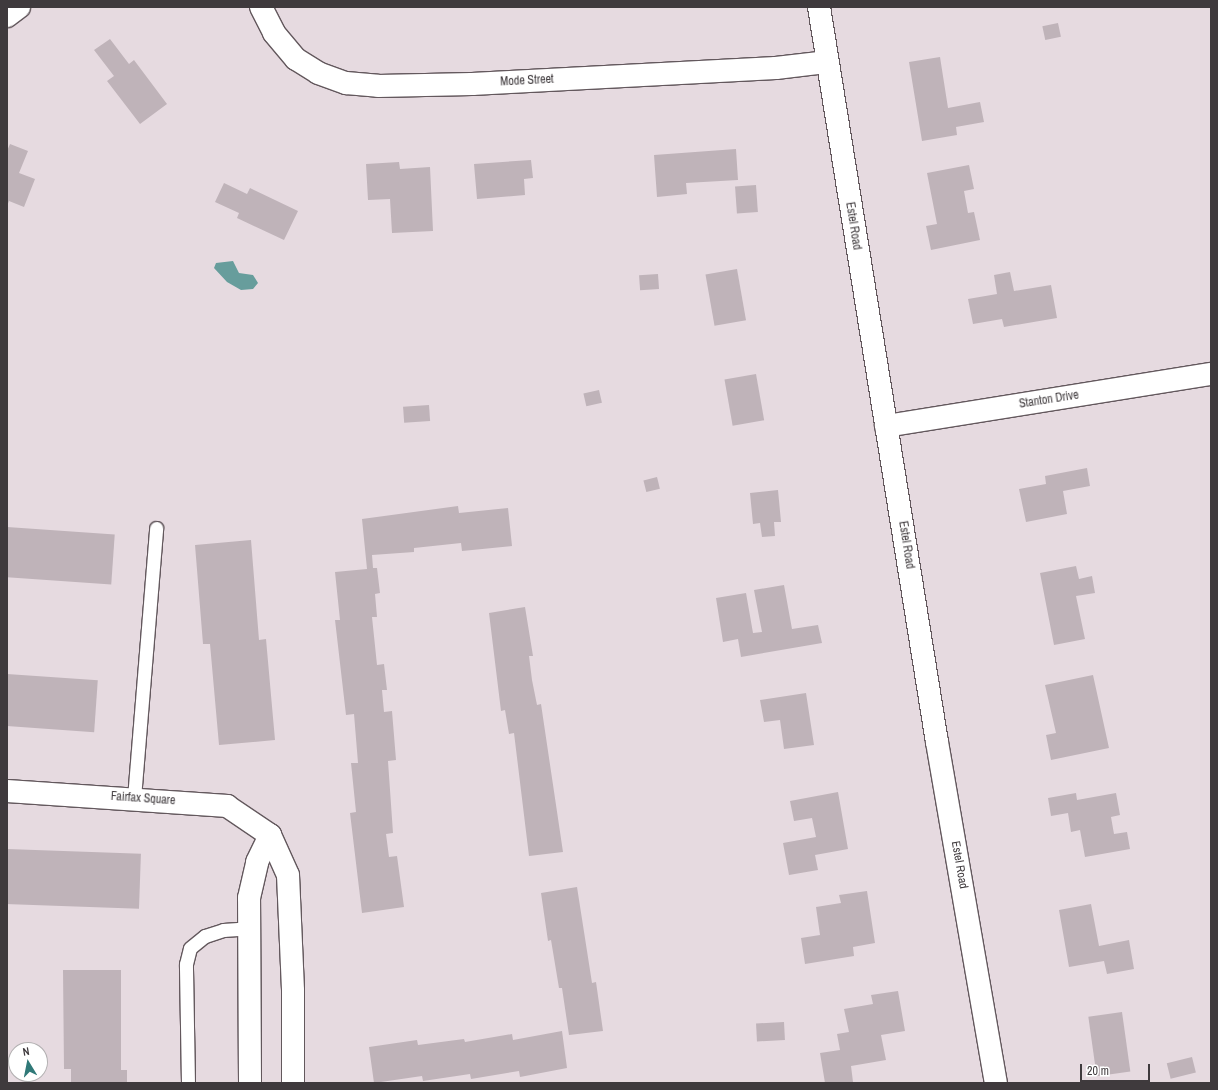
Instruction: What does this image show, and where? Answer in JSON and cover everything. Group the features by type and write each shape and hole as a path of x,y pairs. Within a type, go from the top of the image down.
{"street":[{"path":"7,16 19,7"},
{"name":"Mode Street","path":"260,7 274,33 296,59 318,73 346,83 371,86 480,84 776,68 826,62"},
{"name":"Estel Road","path":"819,7 826,62 996,1083"},
{"name":"Stanton Drive","path":"886,426 1211,374"},
{"name":"Fairfax Square","path":"7,791 134,798 228,806 270,835"},
{"path":"250,1083 249,898 257,862 270,835"},
{"path":"270,835 288,875 293,990 293,1083"}],"lane":[{"path":"134,798 156,528"},
{"path":"188,1083 186,964 190,948 211,934 223,930 249,928"}],"water":[{"path":"233,261 239,273 253,275 258,283 253,289 241,290 227,282 214,268 216,263"}],"building":[{"path":"1058,23 1061,37 1045,40 1042,26"},
{"path":"110,39 129,64 134,60 167,104 140,124 107,81 114,76 94,50"},
{"path":"940,57 948,108 980,102 984,122 956,127 957,135 922,141 909,62"},
{"path":"10,144 28,151 19,173 35,179 24,207 9,201 7,206 7,151"},
{"path":"736,149 738,180 686,183 687,194 657,197 654,155"},
{"path":"531,160 533,178 524,179 525,195 477,199 474,164"},
{"path":"399,162 400,169 430,167 433,231 392,233 390,199 368,200 366,164"},
{"path":"969,165 974,189 964,191 968,213 974,212 980,240 931,250 926,226 937,224 927,173"},
{"path":"224,183 247,194 250,188 298,211 284,240 237,218 239,213 215,202"},
{"path":"756,185 758,212 737,213 735,186"},
{"path":"737,269 746,320 715,326 705,275"},
{"path":"1010,272 1014,291 1051,285 1057,318 1004,327 1002,319 973,324 968,299 997,294 994,275"},
{"path":"658,274 659,289 640,290 639,275"},
{"path":"756,374 764,420 733,426 724,380"},
{"path":"599,390 602,403 586,406 583,394"},
{"path":"429,405 430,421 404,423 403,407"},
{"path":"1087,468 1090,486 1063,491 1067,514 1026,522 1019,489 1046,484 1045,476"},
{"path":"657,477 660,489 646,492 643,480"},
{"path":"778,490 781,522 774,522 775,536 762,537 760,523 753,524 750,493"},
{"path":"458,506 459,513 508,508 512,546 462,551 461,543 414,548 414,552 372,555 373,568 377,568 380,593 375,594 377,617 372,617 377,665 384,664 387,690 382,690 384,712 392,711 396,760 388,761 393,833 386,834 389,857 397,856 404,907 362,913 350,813 356,812 351,763 358,763 354,714 346,715 335,620 340,620 335,572 367,569 362,519"},
{"path":"7,527 115,535 111,584 7,577"},
{"path":"251,540 259,640 266,639 275,740 219,745 210,644 203,644 195,545"},
{"path":"1076,566 1079,579 1092,576 1095,593 1076,596 1085,639 1054,645 1040,573"},
{"path":"784,585 792,629 818,625 822,643 741,657 738,639 723,642 716,598 746,593 753,633 762,632 754,590"},
{"path":"525,607 533,656 529,656 532,680 537,705 541,704 563,852 529,856 514,733 509,734 505,710 501,711 489,613"},
{"path":"7,674 98,680 94,732 7,726"},
{"path":"1093,675 1109,748 1051,760 1046,735 1056,733 1045,685"},
{"path":"806,693 814,745 784,749 780,720 764,722 760,700"},
{"path":"838,792 848,849 815,855 818,870 789,875 783,843 816,837 812,818 794,821 790,801"},
{"path":"1076,793 1077,800 1116,793 1120,815 1111,817 1114,834 1127,832 1130,849 1085,857 1080,830 1071,832 1068,813 1051,816 1048,798"},
{"path":"7,849 141,854 139,909 7,904"},
{"path":"577,887 592,983 596,982 603,1031 569,1035 562,988 559,988 551,940 548,941 541,893"},
{"path":"867,891 875,943 853,947 854,956 805,964 801,938 820,935 816,907 841,903 839,895"},
{"path":"1091,904 1099,946 1129,940 1134,969 1107,974 1104,961 1069,967 1059,910"},
{"path":"63,970 121,970 121,1070 127,1070 127,1083 71,1083 71,1069 64,1069"},
{"path":"898,991 905,1031 881,1035 886,1060 851,1066 853,1082 825,1083 820,1053 840,1050 837,1034 849,1032 844,1009 873,1004 871,995"},
{"path":"1122,1012 1130,1071 1097,1076 1088,1017"},
{"path":"784,1022 785,1040 757,1041 756,1023"},
{"path":"562,1031 567,1068 520,1077 519,1071 471,1079 470,1074 423,1081 422,1076 374,1083 369,1047 417,1040 418,1045 464,1039 465,1042 512,1034 513,1040"},
{"path":"1192,1057 1196,1073 1171,1079 1167,1063"}]}
